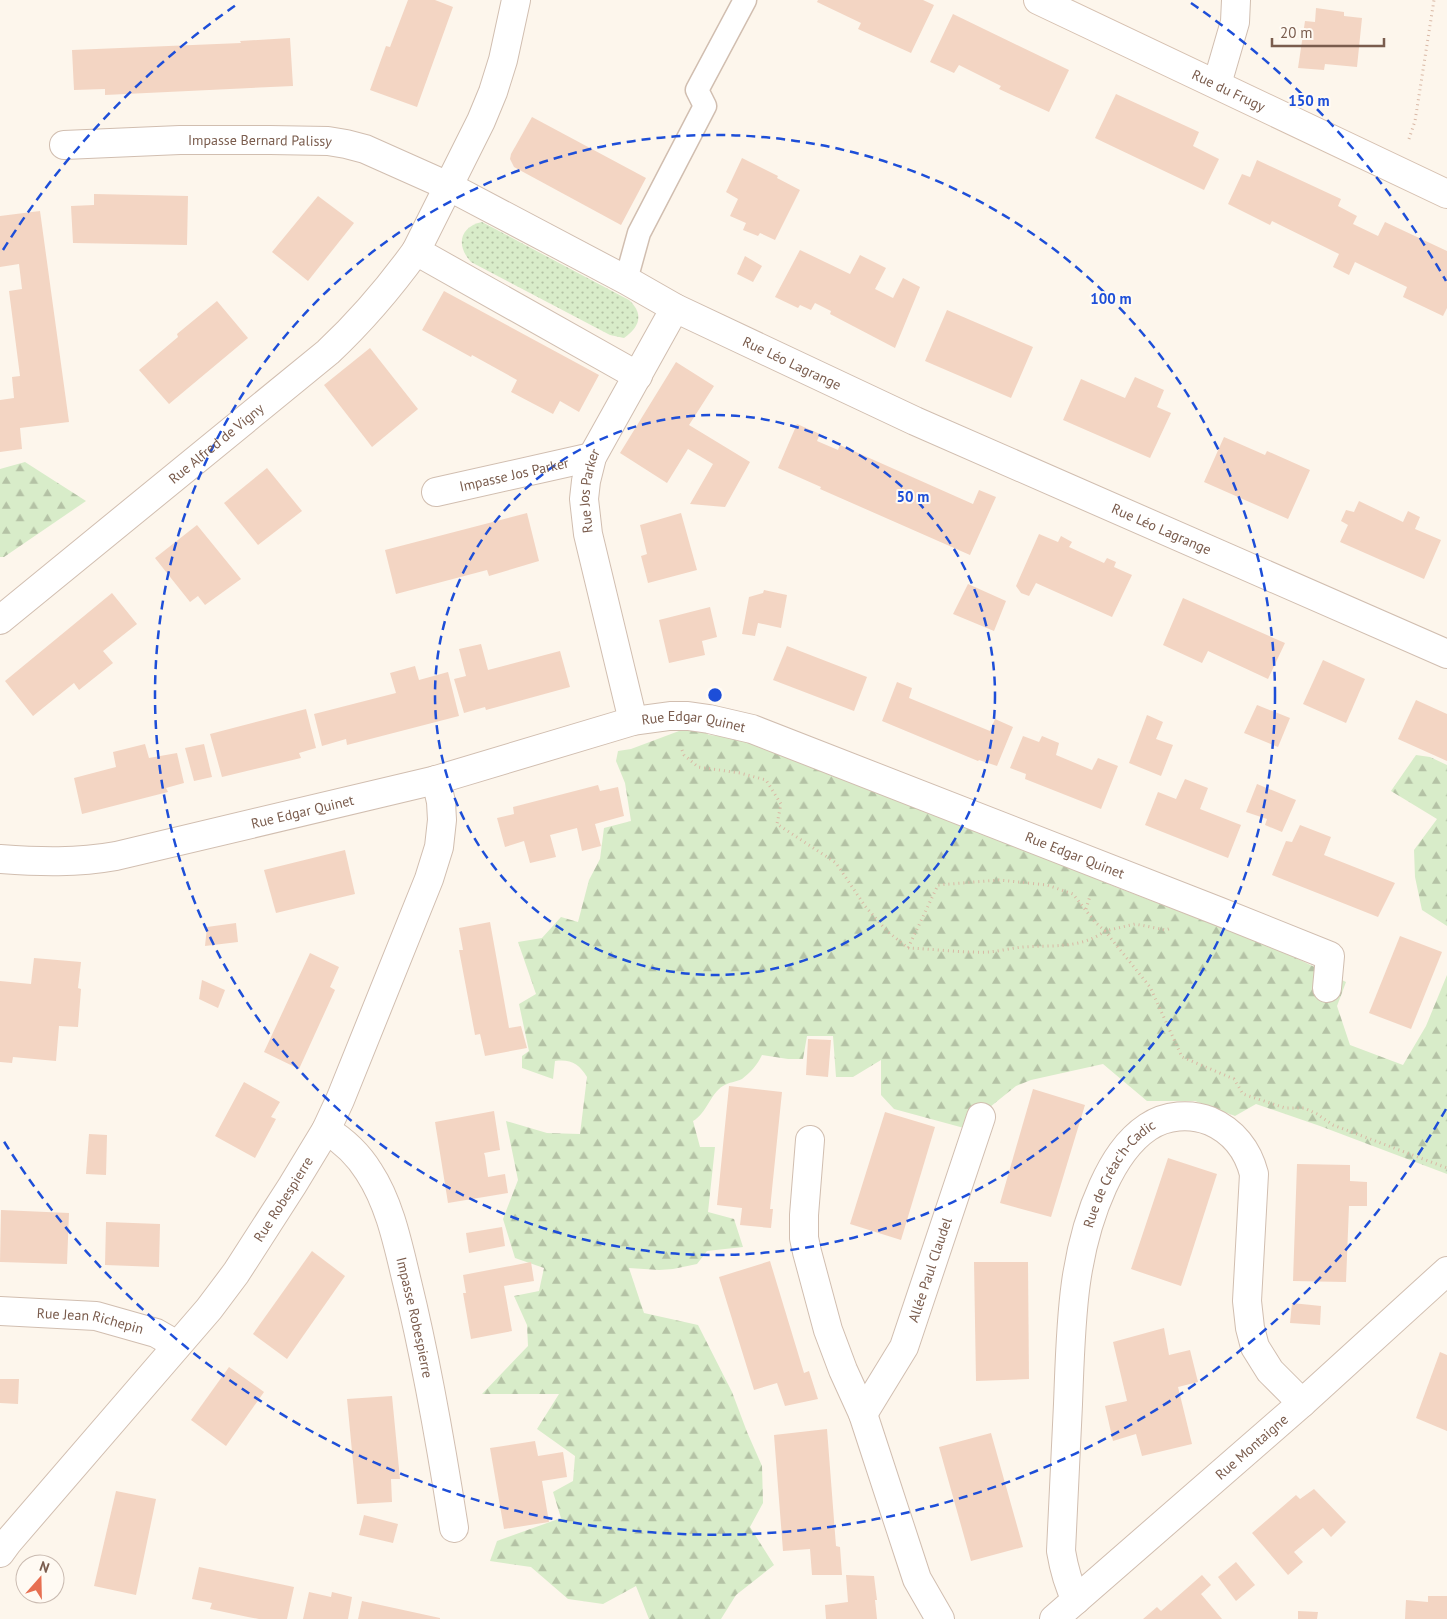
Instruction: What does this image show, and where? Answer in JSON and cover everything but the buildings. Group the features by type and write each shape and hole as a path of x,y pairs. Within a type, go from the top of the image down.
{"street":[{"path":"516,0 504,60 493,92 481,121 416,251 638,376"},
{"name":"Rue du Frugy","path":"1038,0 1447,194"},
{"path":"1217,84 1235,22 1236,0"},
{"name":"Impasse Bernard Palissy","path":"64,146 180,140 328,141 365,150 448,186"},
{"name":"Rue Léo Lagrange","path":"448,186 676,308 915,421 1447,654"},
{"name":"Rue Alfred de Vigny","path":"0,620 328,352 355,327 416,251"},
{"name":"Rue Jos Parker","path":"633,721 588,534 584,499 592,458 676,308"},
{"name":"Impasse Jos Parker","path":"436,492 592,458"},
{"name":"Rue Edgar Quinet","path":"0,859 70,862 116,856 436,780 633,721 670,716 688,716 709,719 752,730 1330,956 1327,988"},
{"name":"Rue Robespierre","path":"0,1553 177,1345 210,1309 236,1273 326,1130 381,1002 429,879 439,847 442,820 441,802 436,780"},
{"name":"Rue de Créac'h-Cadic","path":"1076,1600 1068,1585 1061,1551 1076,1273 1086,1228 1108,1175 1120,1154 1137,1134 1155,1122 1174,1116 1208,1120 1234,1137 1244,1150 1254,1174 1247,1301 1250,1328 1255,1347 1270,1371 1302,1403"},
{"name":"Allée Paul Claudel","path":"863,1414 904,1347 981,1117"},
{"name":"Impasse Robespierre","path":"326,1130 342,1140 358,1155 383,1197 397,1243 427,1366 454,1528"},
{"path":"810,1140 804,1216 806,1245 828,1330 843,1370 863,1414 917,1579 940,1619"},
{"name":"Rue Montaigne","path":"1054,1619 1302,1403 1447,1270"},
{"name":"Rue Jean Richepin","path":"0,1311 96,1316 156,1333 177,1345"}],"lane":[{"path":"626,280 639,233 705,106 697,90 745,0"}],"path":[{"path":"1415,121 1434,0"},
{"path":"670,716 684,755 698,767 740,773 766,780 781,804 777,824 836,863 865,906 887,931 908,948 988,952 1024,947 1057,946 1082,942 1096,938 1106,931 1135,924 1166,930 1218,911"},
{"path":"908,948 938,885 999,880 1047,885 1073,894 1095,922 1106,931 1150,987 1182,1057 1234,1079 1243,1094 1285,1108 1304,1108 1333,1125 1447,1168"}],"green space":[{"path":"482,222 629,300 637,310 637,325 624,338 610,335 471,262 463,250 462,238 468,228"},
{"path":"25,462 86,501 4,557 0,557 0,469"},
{"path":"687,728 702,730 709,735 745,738 1121,889 1277,949 1346,982 1337,1006 1350,1045 1403,1065 1426,1026 1447,975 1447,1174 1256,1104 1235,1116 1195,1101 1147,1101 1103,1064 1031,1080 1016,1086 964,1128 894,1109 881,1095 881,1060 853,1077 836,1077 833,1036 807,1036 803,1059 762,1055 754,1068 742,1079 719,1089 698,1118 693,1121 700,1147 715,1147 708,1212 734,1219 743,1247 707,1251 697,1264 673,1269 629,1268 644,1313 698,1325 732,1392 762,1466 763,1503 750,1527 774,1565 736,1595 721,1619 649,1619 636,1586 603,1604 568,1599 531,1567 490,1561 497,1541 561,1518 553,1492 573,1481 575,1456 537,1429 559,1394 482,1394 528,1346 527,1325 514,1296 539,1291 544,1268 515,1258 503,1219 518,1180 506,1121 547,1133 580,1134 587,1077 578,1066 566,1061 555,1061 553,1079 522,1068 522,1056 529,1051 519,1004 536,994 518,942 542,938 561,917 578,922 589,880 600,859 604,828 631,821 625,783 616,761 618,751 631,749"},
{"path":"1416,755 1430,757 1447,765 1447,926 1422,910 1415,877 1414,850 1437,819 1391,791"}]}
